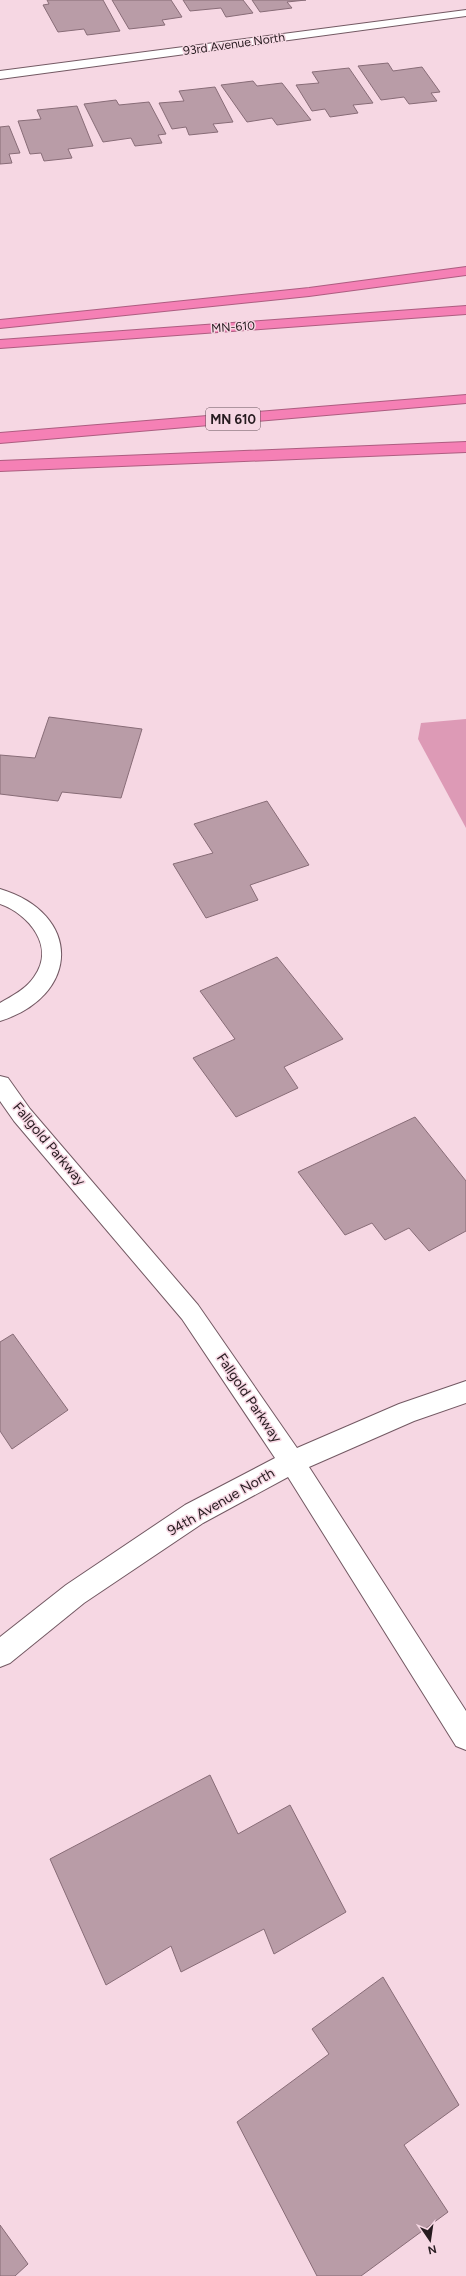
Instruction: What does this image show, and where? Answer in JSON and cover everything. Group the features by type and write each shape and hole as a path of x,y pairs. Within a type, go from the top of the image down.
{"highway":[{"path":"0,324 309,292 466,271"},
{"name":"MN-610","path":"0,344 466,310"},
{"name":"MN 610","path":"0,438 466,399"},
{"path":"0,466 466,447"}],"street":[{"name":"93rd Avenue North","path":"0,74 466,13"},
{"path":"0,896 25,906 42,921 51,940 51,960 42,981 24,999 0,1012"},
{"name":"Fallgold Parkway","path":"0,1084 22,1115 190,1312 292,1462 466,1736"},
{"name":"94th Avenue North","path":"0,1654 75,1594 194,1514 292,1462 408,1412 466,1392"}],"shaded area":[{"path":"466,719 466,828 418,739 421,723"}],"building":[{"path":"47,0 103,0 120,31 87,35 84,29 58,32 43,5 49,4"},
{"path":"112,0 171,0 182,17 162,20 165,25 129,29"},
{"path":"183,0 243,0 253,13 226,17 221,8 190,11"},
{"path":"252,0 306,0 287,2 292,8 260,12"},
{"path":"388,63 393,71 422,67 440,92 431,93 437,101 409,104 404,97 381,100 358,66"},
{"path":"349,68 373,103 353,105 358,113 330,117 325,109 312,111 296,85 319,83 312,72"},
{"path":"253,81 257,86 282,83 311,120 277,125 272,118 247,122 221,85"},
{"path":"215,87 233,122 213,124 218,132 189,135 186,127 172,129 159,103 184,101 179,91"},
{"path":"116,100 119,105 149,102 166,134 158,135 162,143 135,146 131,138 103,142 84,104"},
{"path":"77,106 93,146 68,149 72,158 44,161 41,153 30,154 18,121 41,119 37,110"},
{"path":"9,126 20,153 9,154 12,163 0,164 0,127"},
{"path":"49,717 142,729 121,798 62,792 58,801 0,794 0,755 35,758"},
{"path":"267,801 309,865 250,885 258,900 206,918 173,864 213,853 194,824"},
{"path":"277,957 343,1039 284,1067 298,1088 236,1117 193,1058 235,1039 200,991"},
{"path":"415,1117 466,1181 466,1231 429,1251 409,1228 385,1240 372,1223 345,1235 298,1172"},
{"path":"13,1334 68,1410 12,1449 0,1431 0,1342"},
{"path":"210,1775 238,1834 290,1805 346,1912 274,1954 264,1929 181,1972 171,1946 106,1985 50,1859"},
{"path":"383,1977 459,2105 404,2145 448,2212 361,2276 317,2276 237,2122 329,2054 312,2029"},
{"path":"0,2225 28,2264 15,2276 0,2276"}]}
